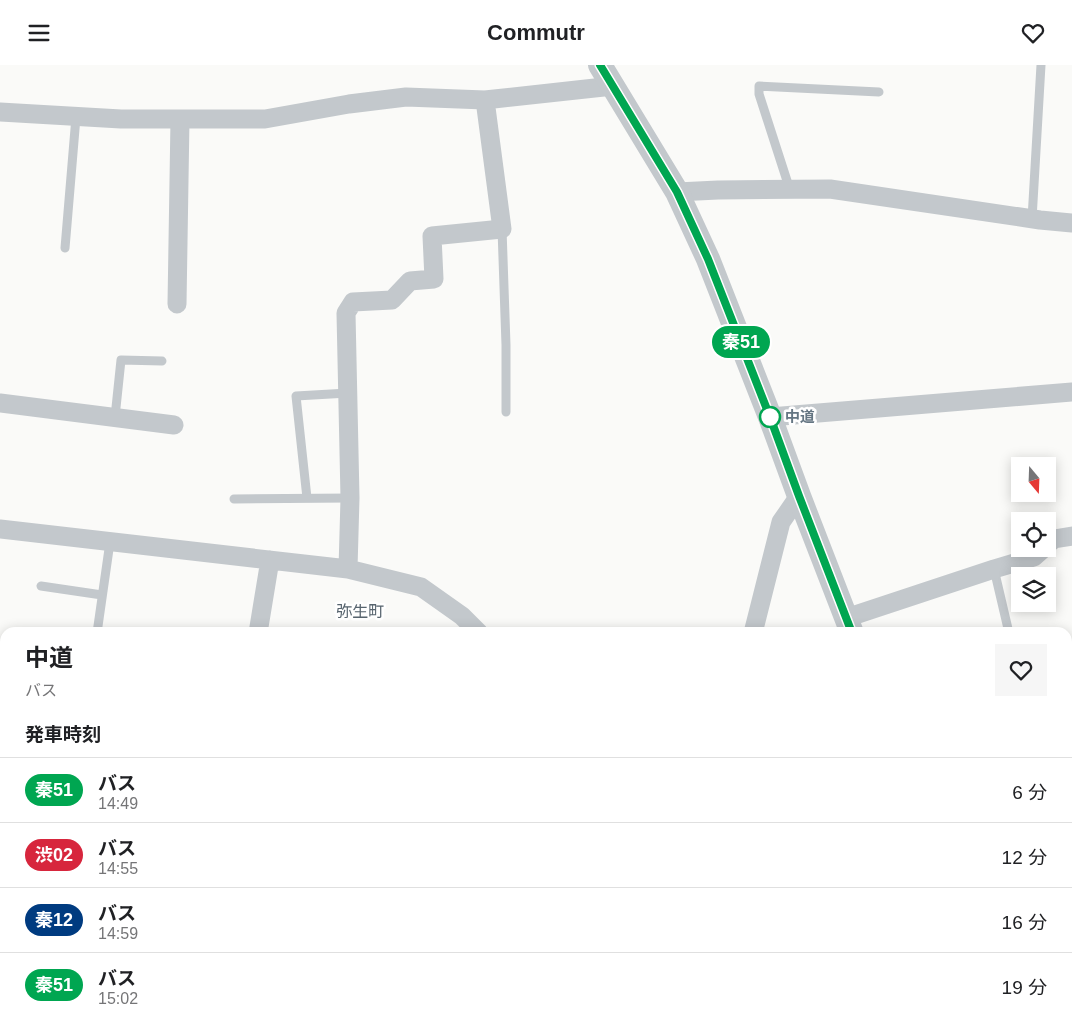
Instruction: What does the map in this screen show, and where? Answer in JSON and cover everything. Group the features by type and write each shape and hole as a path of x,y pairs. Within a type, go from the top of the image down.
{"street":[{"path":"600,65 677,192 708,259 849,625 994,569 1034,557"},
{"path":"0,113 122,119 265,119 349,104 406,97 485,100 614,86"},
{"path":"348,569 350,498 346,313 353,302 392,300 410,281 434,279 432,236 502,229 485,100"},
{"path":"177,303 180,119"},
{"path":"677,192 830,189 1032,219 1072,223"},
{"path":"770,417 1072,392"},
{"path":"0,403 174,425"},
{"path":"755,627 781,522 799,496"},
{"path":"0,529 348,569 421,587 462,616 473,627"},
{"path":"1056,539 1072,536"},
{"path":"259,627 270,560"}],"lane":[{"path":"1032,219 1041,65"},
{"path":"790,190 759,94 759,86 879,92"},
{"path":"65,248 76,117"},
{"path":"502,229 506,412"},
{"path":"115,417 121,360 162,361"},
{"path":"307,498 296,397 348,393"},
{"path":"234,499 350,498"},
{"path":"97,627 110,542"},
{"path":"994,569 1008,627"},
{"path":"41,586 102,595"}],"bus line":[{"name":"秦51","path":"600,65 677,192 708,259 850,627"}],"place":[{"name":"中道","path":"770,417"}],"district":[{"name":"弥生町","path":"360,611"}]}
